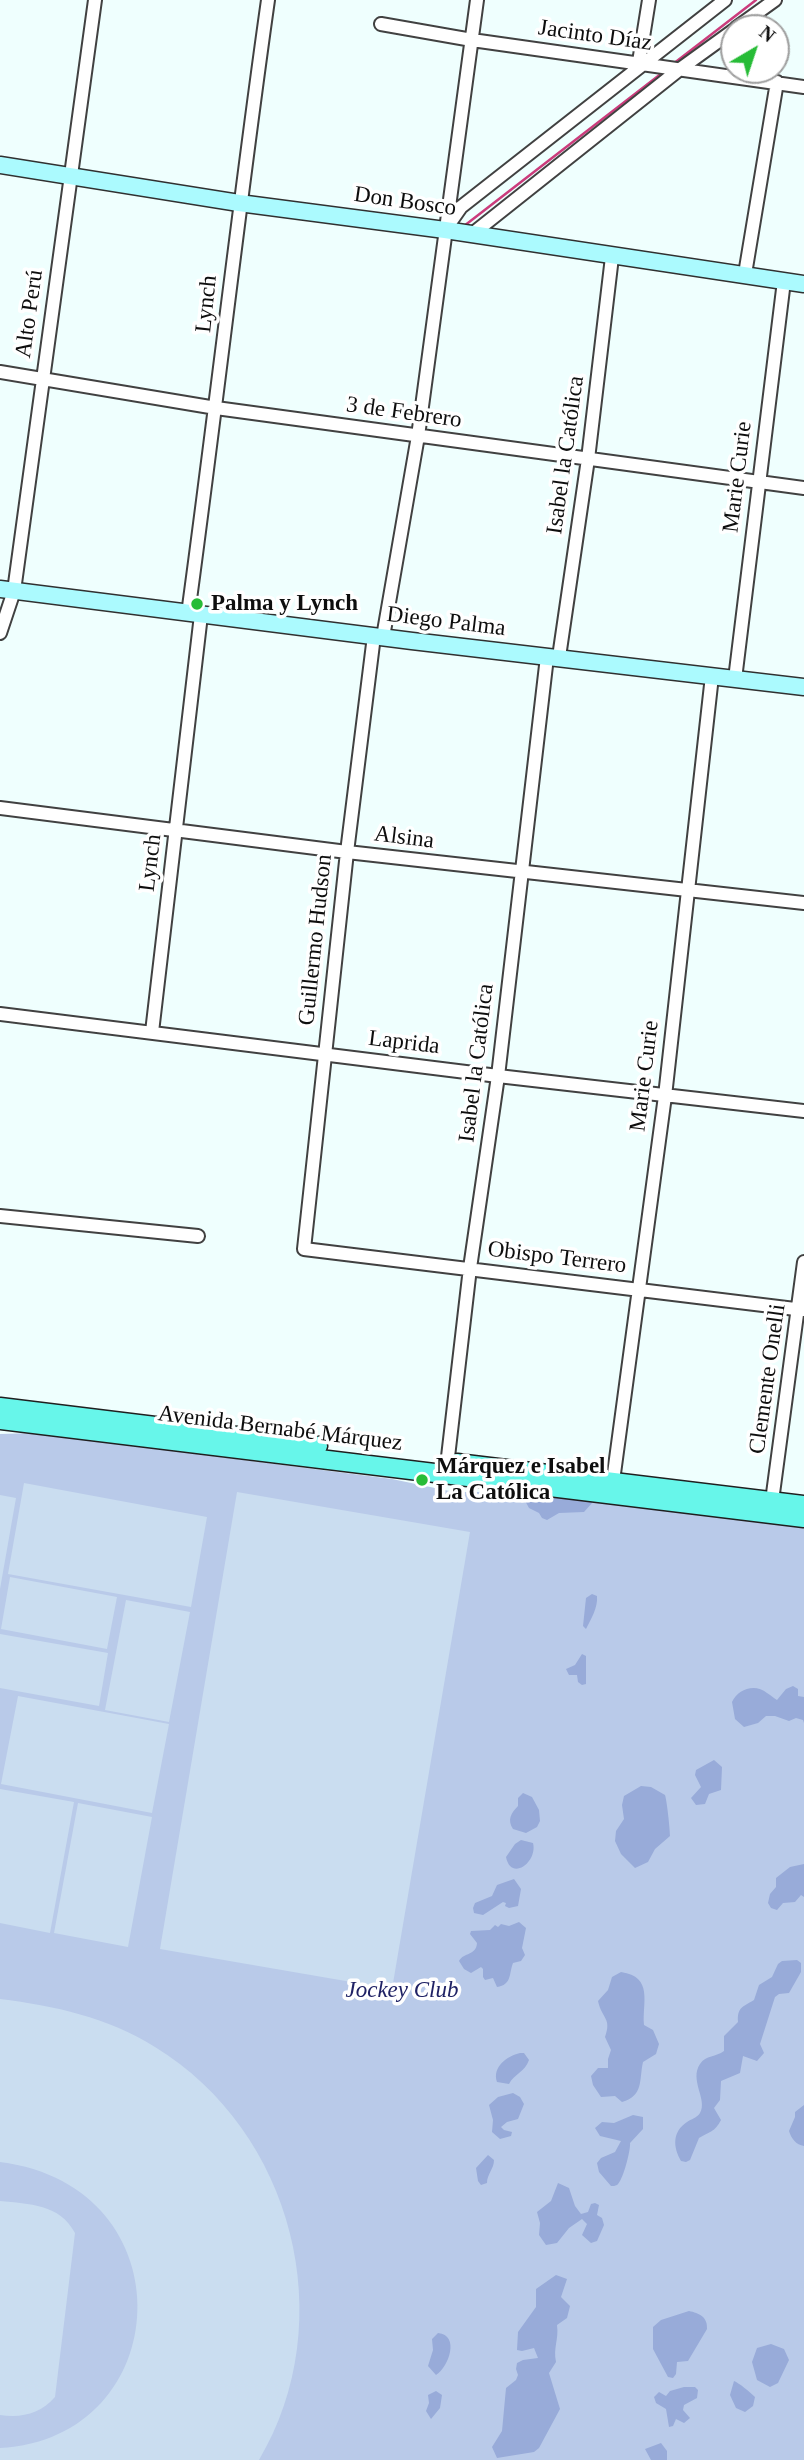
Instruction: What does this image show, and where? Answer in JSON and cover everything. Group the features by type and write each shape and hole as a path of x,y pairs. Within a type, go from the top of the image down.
{"main road":[{"name":"Avenida Bernabé Márquez","path":"0,1407 804,1518"},
{"name":"Avenida Bernabé Márquez","path":"0,1420 446,1468 613,1481 804,1505"}],"street":[{"name":"Alto Perú","path":"0,633 42,377 95,0"},
{"name":"Lynch","path":"152,1032 177,830 195,614 239,203 268,0"},
{"name":"Guillermo Hudson","path":"304,1249 347,852 379,636 418,436 477,0"},
{"path":"645,64 649,0"},
{"path":"445,230 461,207 725,0"},
{"path":"756,14 775,0"},
{"name":"Jacinto Díaz","path":"381,24 472,40 720,75"},
{"path":"471,235 676,69 720,39"},
{"path":"745,274 776,84"},
{"name":"Don Bosco","path":"0,165 239,203 445,230 804,284"},
{"name":"Isabel la Católica","path":"446,1468 522,873 553,657 588,459 612,257"},
{"name":"Marie Curie","path":"735,679 784,281"},
{"name":"3 de Febrero","path":"0,372 216,408 804,488"},
{"name":"Diego Palma","path":"7,590 804,687"},
{"name":"Marie Curie","path":"613,1481 665,1096 712,676"},
{"name":"Alsina","path":"0,808 522,873 804,903"},
{"name":"Laprida","path":"0,1014 804,1111"},
{"path":"0,1216 198,1236"},
{"name":"Obispo Terrero","path":"304,1249 801,1310"},
{"name":"Clemente Onelli","path":"772,1501 801,1310 804,1262"}],"green space":[{"name":"Jockey Club","path":"34,1433 392,1479 454,1492 527,1492 804,1522 804,2460 0,2460 0,1434"}],"shaded area":[{"path":"24,1483 207,1517 191,1607 8,1574"},
{"path":"522,1491 591,1497 592,1503 584,1512 559,1513 547,1520 529,1508"},
{"path":"237,1492 470,1532 392,1989 160,1949"},
{"path":"0,1495 16,1498 0,1589"},
{"path":"10,1577 117,1597 107,1649 1,1629"},
{"path":"592,1594 597,1596 596,1605 586,1629 583,1626 586,1598"},
{"path":"126,1600 190,1612 169,1722 105,1710"},
{"path":"0,1634 108,1653 99,1706 0,1688"},
{"path":"582,1654 586,1656 586,1684 582,1685 578,1682 577,1675 569,1675 566,1669 575,1665"},
{"path":"793,1686 798,1689 798,1696 804,1697 804,1723 796,1718 789,1721 766,1716 758,1723 744,1727 735,1719 732,1702 743,1691 757,1688 777,1700 786,1689"},
{"path":"18,1696 169,1724 152,1813 1,1784"},
{"path":"714,1760 722,1767 721,1790 709,1794 705,1804 696,1805 691,1798 701,1787 695,1775 696,1770"},
{"path":"641,1786 651,1787 665,1795 670,1836 655,1849 648,1862 635,1868 621,1854 615,1841 616,1831 624,1819 624,1796"},
{"path":"0,1789 74,1802 50,1933 0,1923"},
{"path":"523,1793 532,1797 539,1810 540,1821 537,1827 526,1833 513,1829 510,1823 518,1806 518,1798"},
{"path":"78,1803 152,1817 128,1947 54,1933"},
{"path":"521,1840 533,1843 533,1850 532,1857 518,1869 509,1864 506,1857"},
{"path":"804,1864 804,1897 801,1895 795,1902 783,1903 777,1910 771,1908 768,1903 770,1894 776,1887 776,1878 790,1867"},
{"path":"514,1879 521,1889 518,1906 509,1908 503,1902 483,1915 474,1913 475,1903 492,1896 497,1885"},
{"path":"519,1922 526,1928 522,1948 525,1955 521,1961 513,1963 505,1984 497,1987 493,1978 485,1980 481,1967 471,1973 464,1969 459,1961 474,1950 477,1943 470,1934 471,1931 490,1930 495,1925 509,1926"},
{"path":"797,1960 801,1963 801,1972 789,1993 775,1997 760,2044 764,2053 757,2061 743,2056 740,2073 721,2081 720,2100 714,2108 721,2120 719,2124 699,2138 690,2160 681,2161 675,2145 676,2135 682,2126 699,2115 702,2108 696,2077 700,2064 724,2051 724,2036 738,2022 740,2010 754,2000 759,1985 772,1977 778,1964 782,1961"},
{"path":"621,1972 638,1979 642,1985 645,2000 644,2025 653,2030 659,2044 656,2054 643,2062 634,2096 622,2102 615,2096 601,2097 591,2076 598,2068 608,2068 611,2050 605,2037 607,2022 598,2001 608,1990 612,1977"},
{"path":"0,1999 80,2014 118,2028 155,2047 202,2083 241,2127 270,2178 290,2233 299,2290 297,2349 284,2406 259,2460 0,2460 0,2448 59,2434 101,2403 128,2360 138,2311 130,2261 105,2216 62,2181 0,2162"},
{"path":"524,2053 529,2060 525,2067 509,2084 497,2082 497,2072 502,2063"},
{"path":"513,2093 520,2097 524,2104 518,2119 501,2127 512,2132 511,2136 500,2139 492,2132 493,2120 489,2105 498,2097"},
{"path":"804,2105 804,2146 794,2141 789,2131 795,2112"},
{"path":"633,2115 643,2117 643,2129 630,2143 626,2165 619,2182 611,2186 599,2172 597,2163 601,2158 615,2152 621,2141 600,2136 595,2128 602,2122 614,2123"},
{"path":"488,2155 494,2163 487,2183 481,2185 476,2168"},
{"path":"558,2183 569,2188 581,2214 588,2212 591,2204 599,2205 597,2215 602,2218 604,2225 597,2241 591,2243 582,2235 587,2224 582,2219 569,2228 557,2243 546,2245 539,2235 537,2212 551,2201"},
{"path":"0,2201 43,2207 61,2216 75,2233 55,2397 37,2411 16,2416 0,2415"},
{"path":"556,2275 567,2279 561,2297 570,2306 567,2318 557,2325 556,2362 549,2373 560,2409 539,2448 534,2452 497,2458 492,2447 502,2431 506,2388 516,2380 517,2363 538,2358 534,2348 517,2350 518,2332 536,2307 536,2289"},
{"path":"689,2311 702,2316 707,2329 688,2361 677,2362 676,2374 673,2378 668,2377 653,2349 653,2327 661,2320"},
{"path":"438,2333 449,2339 450,2352 445,2365 436,2375 428,2366 433,2350 432,2339"},
{"path":"771,2344 784,2349 789,2360 778,2383 770,2387 757,2380 752,2362 757,2348"},
{"path":"734,2381 755,2397 753,2406 745,2412 736,2408 730,2395"},
{"path":"695,2387 698,2390 697,2398 684,2405 683,2410 690,2418 684,2423 676,2419 673,2426 669,2427 666,2409 656,2403 654,2397 659,2392 666,2396 670,2391"},
{"path":"436,2391 442,2395 440,2408 431,2419 426,2411 428,2395"},
{"path":"661,2443 667,2451 667,2460 651,2460 645,2449"}],"waterway":[{"path":"673,64 756,0"},
{"path":"464,226 662,73"}],"place":[{"name":"Palma y Lynch","path":"197,604"},
{"name":"Márquez e Isabel La Católica","path":"422,1480"}]}
